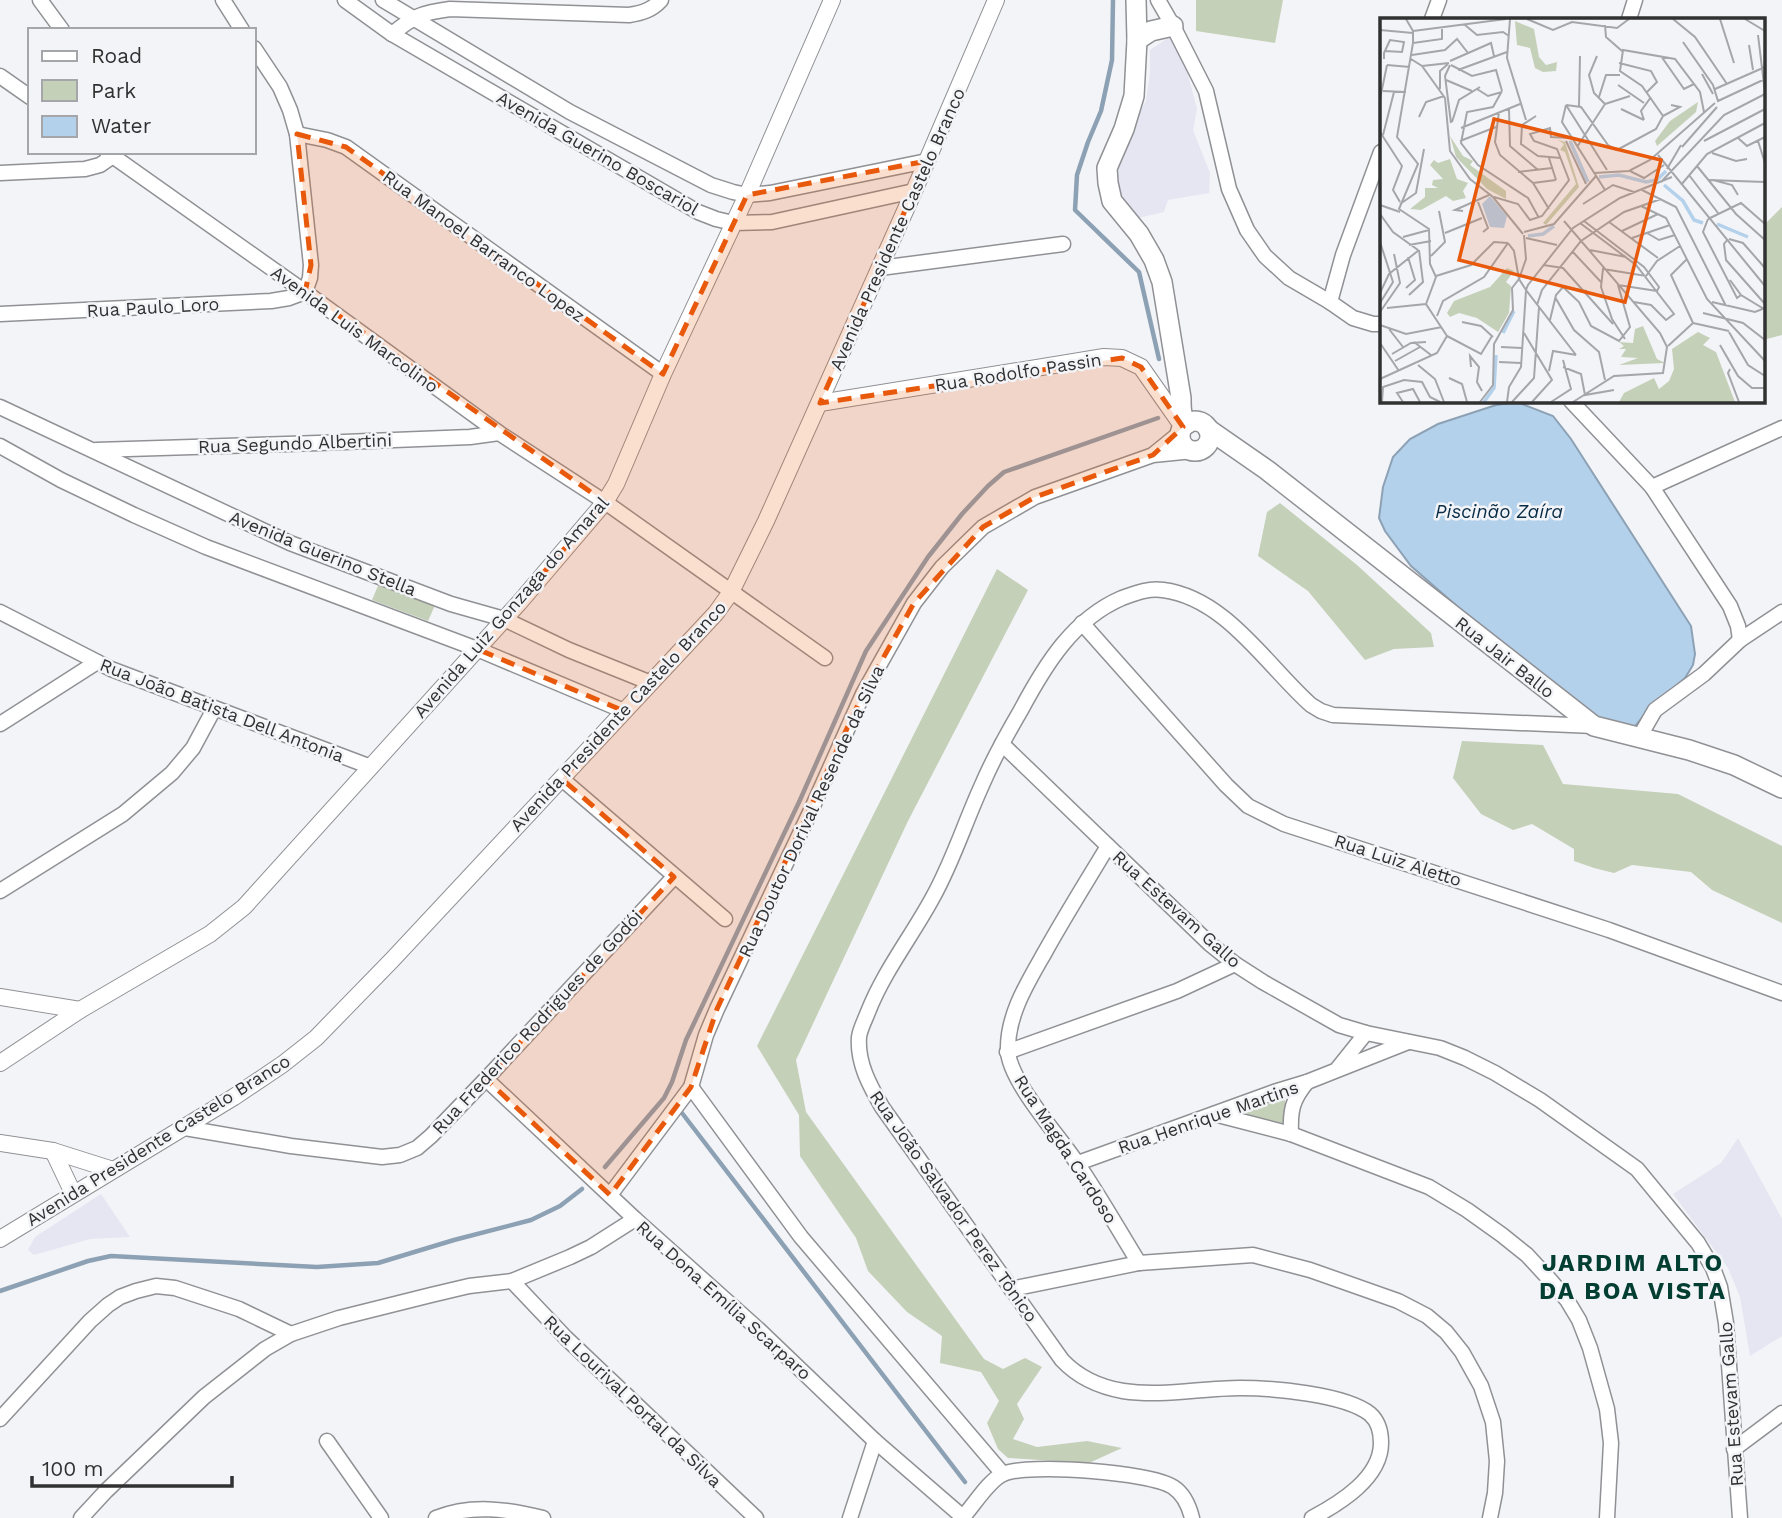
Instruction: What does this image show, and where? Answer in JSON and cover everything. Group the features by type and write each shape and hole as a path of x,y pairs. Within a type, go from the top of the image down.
{"main road":[{"path":"1136,0 1134,96 1124,129 1107,168 1108,183 1112,201 1139,234 1154,260 1162,282 1181,398 1191,427 1209,441 1198,450 1184,446 1181,442 1191,427"},
{"path":"1137,40 1150,31 1173,26"},
{"name":"Rua Jair Ballo","path":"1191,427 1259,465 1594,726 1689,750 1734,765 1782,788"},
{"name":"Rua Jair Ballo","path":"1198,450 1259,465"}],"street":[{"path":"40,0 61,28"},
{"path":"223,0 241,28"},
{"name":"Avenida Guerino Boscariol","path":"345,0 392,34 698,212 716,219 733,223 772,222 914,191"},
{"name":"Avenida Guerino Boscariol","path":"383,0 570,111 711,185 733,192 747,195 791,190 927,161"},
{"path":"392,34 412,18 431,11 450,9 629,15 644,12 661,0"},
{"name":"Avenida Luiz Gonzaga do Amaral","path":"0,1063 80,1010 210,934 235,914 504,619 605,502 616,484 663,374 747,195 832,0"},
{"name":"Avenida Presidente Castelo Branco","path":"0,1239 185,1128 268,1074 316,1038 716,613 731,592 820,403 996,0"},
{"path":"1158,0 1206,91 1230,189 1247,230 1265,257 1289,278 1353,318 1380,324"},
{"path":"1432,18 1439,0"},
{"path":"1629,18 1635,0"},
{"path":"256,51 280,88 297,134 311,265 305,292"},
{"path":"0,76 28,96"},
{"name":"Rua Manoel Barranco Lopez","path":"297,134 346,147 663,374"},
{"path":"0,173 85,169 100,165 111,154"},
{"name":"Avenida Luis Marcolino","path":"111,154 499,433 605,502 825,658"},
{"path":"1330,302 1343,255 1380,155"},
{"path":"880,268 1062,244"},
{"name":"Rua Paulo Loro","path":"0,314 271,301 305,292"},
{"name":"Rua Rodolfo Passin","path":"820,403 1104,357 1122,358 1141,367 1191,427"},
{"path":"1572,402 1652,487 1730,606 1740,640"},
{"name":"Avenida Guerino Stella","path":"0,407 290,543 451,604 504,619 569,650 651,682"},
{"name":"Rua Doutor Dorival Resende da Silva","path":"1153,455 1191,427"},
{"path":"1652,487 1782,428"},
{"name":"Rua Segundo Albertini","path":"91,451 499,433"},
{"name":"Avenida Guerino Stella","path":"0,446 73,486 206,547 477,649 624,711"},
{"name":"Rua Doutor Dorival Resende da Silva","path":"610,1195 691,1087 706,1035 717,1009 776,887 863,694 914,603 943,567 983,527 1035,497 1153,455 1198,450"},
{"name":"Rua João Salvador Perez Tônico","path":"1312,1518 1350,1495 1371,1471 1381,1450 1381,1439 1379,1427 1370,1415 1354,1406 1327,1397 1282,1391 1240,1388 1150,1393 1123,1391 1090,1381 1068,1366 882,1107 864,1069 859,1037 875,995 934,895 982,783 1044,669 1082,623 1119,600 1144,590 1163,590 1203,603 1222,616 1311,705 1334,715 1594,726"},
{"name":"Rua João Batista Dell Antonia","path":"0,612 111,669 370,766"},
{"path":"1640,736 1655,710 1704,674 1740,640 1782,612"},
{"name":"Rua Luiz Aletto","path":"1082,623 1248,806 1284,824 1609,930 1782,993"},
{"path":"0,724 97,662"},
{"path":"0,891 123,814 172,773 193,748 214,709"},
{"name":"Rua Estevam Gallo","path":"1002,744 1210,944 1235,964 1339,1025 1440,1048 1496,1073 1540,1100 1637,1169 1698,1243 1713,1268 1720,1287 1726,1323 1740,1518"},
{"path":"562,779 724,919"},
{"name":"Rua Magda Cardoso","path":"1108,846 1023,991 1009,1033 1007,1052 1011,1066 1027,1094 1078,1163 1139,1263"},
{"name":"Rua Frederico Rodrigues de Godói","path":"185,1128 291,1146 382,1157 400,1155 416,1147 431,1136 674,877"},
{"path":"1007,1052 1177,991 1235,964"},
{"path":"0,996 80,1010"},
{"name":"Rua Henrique Martins","path":"1337,1069 1366,1033"},
{"name":"Rua Henrique Martins","path":"1078,1163 1307,1082 1409,1042"},
{"name":"Rua Dona Emília Scarparo","path":"485,1079 635,1219 724,1297 875,1441 964,1518"},
{"path":"1291,1134 1291,1109 1297,1094 1307,1082"},
{"path":"691,1087 801,1237 1003,1474"},
{"path":"1214,1114 1291,1134 1429,1187 1467,1210 1527,1255 1567,1300 1579,1320 1590,1348 1607,1409 1611,1443 1607,1518"},
{"path":"0,1143 53,1151 113,1170"},
{"path":"53,1151 73,1193"},
{"path":"81,1518 204,1397 265,1349 291,1334 339,1318 469,1286 512,1281 592,1247 635,1219"},
{"path":"1011,1289 1139,1263 1232,1255 1260,1256 1310,1270 1398,1301 1427,1316 1446,1332 1462,1352 1481,1385 1493,1422 1497,1461 1490,1518"},
{"name":"Rua Lourival Portal da Silva","path":"512,1281 566,1338 756,1518"},
{"path":"0,1419 90,1321 120,1297 136,1291 156,1286 175,1288 239,1309 291,1334"},
{"path":"1734,1449 1782,1413"},
{"path":"327,1441 382,1518"},
{"path":"850,1518 875,1441"},
{"path":"964,1518 990,1485 1003,1474 1051,1469 1112,1473 1160,1481 1179,1491 1192,1518"},
{"path":"436,1518 484,1509 505,1510 543,1518"}],"highlighted area":[{"path":"297,134 346,147 663,374 747,195 927,161 820,403 1122,358 1141,367 1183,427 1153,455 1035,497 983,527 914,603 863,694 717,1009 691,1087 610,1195 486,1079 674,877 562,779 624,711 477,649 605,502 305,292 311,265"}],"shaded area":[{"path":"1171,36 1183,56 1197,109 1193,130 1210,173 1209,193 1168,200 1164,212 1134,219 1118,190 1115,164 1146,101 1150,50"},
{"path":"1738,1138 1782,1219 1782,1336 1750,1356 1740,1297 1728,1268 1673,1194 1721,1163"},
{"path":"101,1194 130,1237 90,1239 34,1255 28,1250 35,1237"}],"green space":[{"path":"1196,0 1283,0 1275,43 1196,31"},
{"path":"1782,207 1782,335 1764,340 1764,225"},
{"path":"1280,503 1357,565 1431,633 1434,647 1394,649 1365,660 1308,591 1258,556 1267,512"},
{"path":"997,569 1028,590 908,821 796,1060 806,1112 984,1359 1003,1369 1025,1358 1042,1367 1017,1404 1024,1419 1013,1439 1037,1447 1087,1441 1122,1448 1089,1463 1008,1458 998,1449 987,1423 999,1401 981,1372 940,1363 942,1336 907,1312 868,1271 856,1238 800,1156 799,1115 757,1046"},
{"path":"380,581 436,603 428,621 372,600"},
{"path":"1462,741 1543,745 1563,784 1678,794 1782,846 1782,923 1712,890 1691,872 1632,865 1614,873 1594,868 1574,861 1574,849 1532,824 1513,830 1481,814 1453,778"},
{"path":"1285,1099 1287,1124 1231,1113 1257,1104"}],"water":[{"name":"Piscinão Zaíra","path":"1517,402 1553,416 1571,439 1691,626 1695,654 1693,665 1685,678 1646,713 1632,730 1600,720 1491,636 1411,566 1385,531 1379,518 1383,487 1393,457 1410,439 1438,424 1496,405"}],"waterway":[{"path":"1113,0 1112,60 1101,111 1077,175 1075,210 1139,272 1159,359"},
{"path":"605,1167 664,1098 686,1040 800,800 866,651 928,557 962,514 1004,472 1158,418"},
{"path":"682,1113 965,1482"},
{"path":"0,1291 88,1261 111,1256 317,1267 378,1263 531,1220 560,1206 582,1189"}],"district":[{"name":"JARDIM ALTO DA BOA VISTA","path":"1633,1277"}]}
